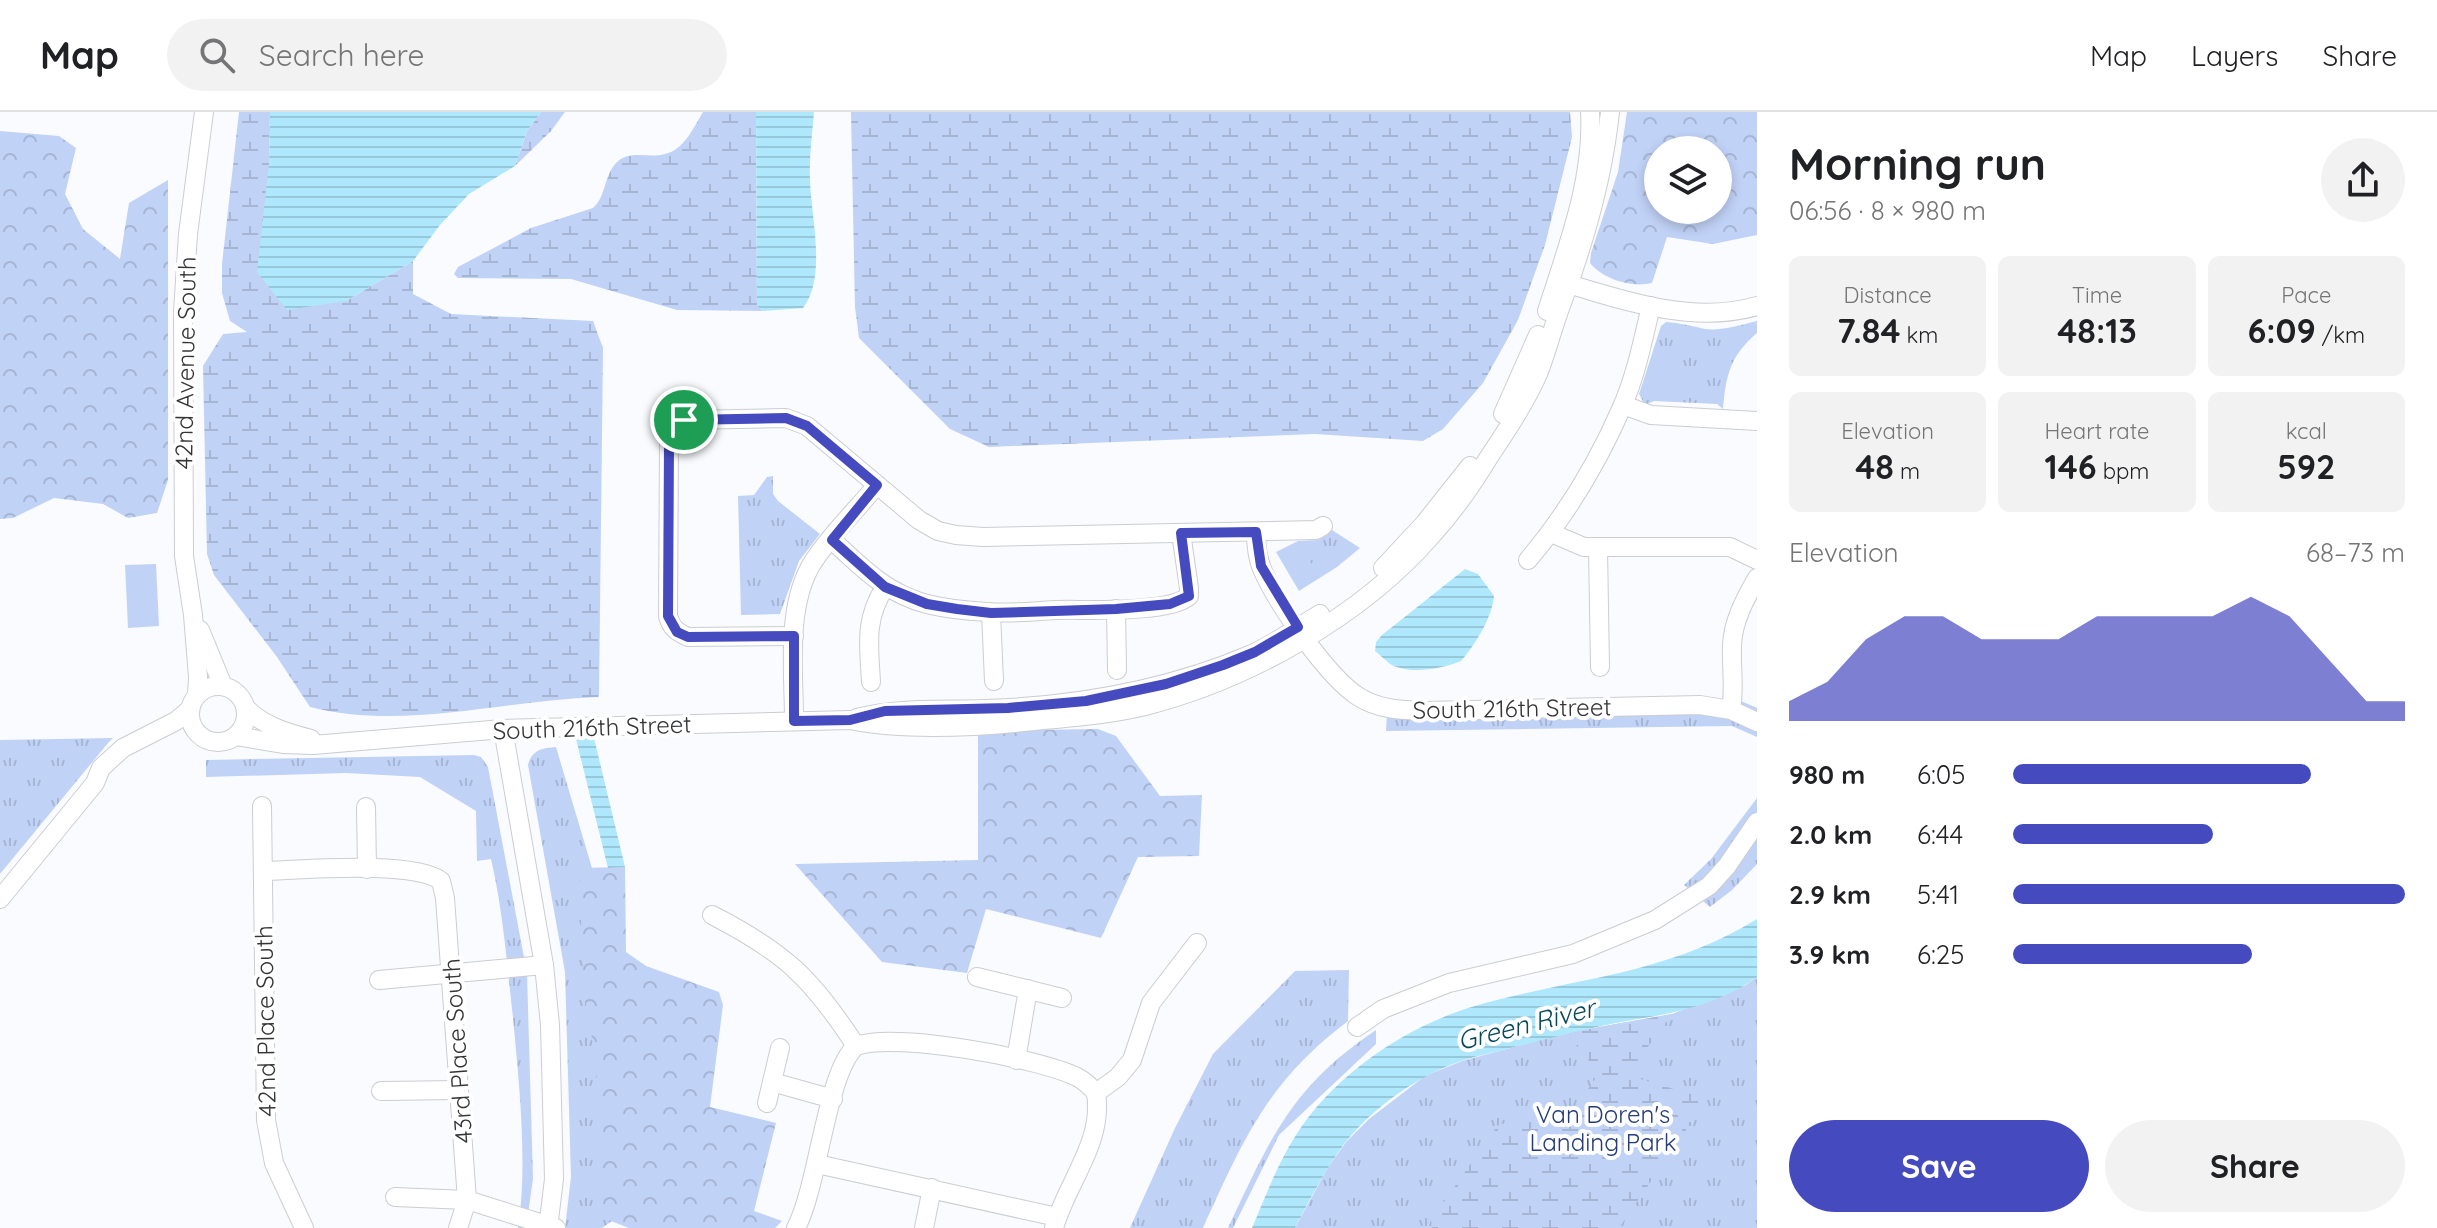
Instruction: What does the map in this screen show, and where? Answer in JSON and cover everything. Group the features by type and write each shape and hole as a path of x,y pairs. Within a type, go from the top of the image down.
{"street":[{"name":"42nd Avenue South","path":"193,702 198,677 184,556 183,312 188,234 204,112"},
{"path":"1563,282 1590,149 1590,112"},
{"path":"1563,282 1596,191 1607,145 1610,112"},
{"path":"1563,282 1681,312 1712,313 1757,306"},
{"name":"South 216th Street","path":"236,736 297,745 503,729 850,720 885,711 1089,708 1223,665 1301,633 1353,594 1373,577 1459,483 1486,445 1507,407 1563,282"},
{"path":"1528,560 1551,533 1586,480 1623,405 1651,306"},
{"path":"1623,405 1651,415 1757,421"},
{"path":"794,636 688,637 677,632 668,616 669,443 677,425 684,420 786,418 797,421 807,426 919,520 938,531 956,535 1256,532 1316,530 1323,526"},
{"path":"794,721 794,636 810,567 877,485"},
{"name":"South 216th Street","path":"1256,532 1261,566 1301,633 1341,683 1360,697 1392,709 1425,711 1700,705 1731,710 1757,722"},
{"path":"832,540 885,587 927,604 991,613 1116,609 1184,600 1189,596 1189,588 1181,533"},
{"path":"1551,533 1584,547 1730,547 1757,560"},
{"path":"1598,548 1600,667"},
{"path":"1731,710 1735,626 1757,578"},
{"path":"871,682 870,616 885,587"},
{"path":"1116,609 1117,670"},
{"path":"991,613 994,681"},
{"name":"42nd Avenue South","path":"193,615 223,686"},
{"path":"0,899 100,776 101,768 123,748 176,721 210,687 223,686 235,691 246,708 245,723 229,740 214,742 198,734 180,734 146,744 108,774 100,776"},
{"path":"193,702 190,721 198,734"},
{"name":"South 216th Street","path":"246,708 252,715 276,728 310,739 334,742"},
{"path":"395,1197 467,1200 551,1227 554,1179 550,1025 544,965 503,729"},
{"name":"42nd Place South","path":"262,806 266,1120 274,1163 304,1228"},
{"path":"263,871 367,869 366,807"},
{"path":"1357,1027 1383,1009 1449,983 1573,954 1655,920 1709,886 1757,822"},
{"name":"43rd Place South","path":"367,869 413,870 436,876 441,881 445,898 467,1200 458,1228"},
{"path":"712,915 785,958 824,999 856,1046"},
{"path":"1096,1093 1118,1077 1132,1060 1151,1003 1197,943"},
{"path":"379,980 544,965"},
{"path":"977,977 1062,998"},
{"path":"1016,1060 1028,989"},
{"path":"796,1228 817,1164 841,1068 848,1052 856,1046 874,1040 910,1041 1016,1060 1082,1079 1096,1093 1095,1132 1055,1222 932,1188 817,1164"},
{"path":"767,1103 780,1048"},
{"path":"772,1082 833,1099"},
{"path":"381,1091 459,1090"},
{"path":"924,1228 932,1188"}],"green space":[{"path":"239,112 270,112 269,164 346,301 413,261 413,294 451,314 593,321 603,348 599,697 418,715 346,714 310,707 277,657 214,575 207,554 203,366 223,334 247,332 230,321 222,293 222,264"},
{"path":"541,112 565,112 551,131 515,166 527,131"},
{"path":"703,112 756,112 757,306 763,311 677,310 571,279 458,278 454,274 458,267 531,228 593,208 616,163 627,156 672,152 688,137"},
{"path":"851,112 1570,112 1572,137 1545,245 1518,320 1483,383 1443,429 1423,441 1315,434 989,447 950,429 859,338 855,307"},
{"path":"1627,112 1757,112 1757,235 1713,244 1667,237 1652,283 1644,284 1610,278 1590,263 1618,172"},
{"path":"0,131 59,136 76,148 65,194 83,229 120,259 129,203 168,180 168,480 157,513 128,518 103,504 54,498 13,518 0,519"},
{"path":"1757,321 1757,333 1731,367 1723,409 1717,404 1654,401 1645,405 1639,394 1661,326 1666,322 1711,329"},
{"path":"1655,368 1681,370 1680,393 1653,391"},
{"path":"773,476 773,494 778,501 820,534 799,561 780,614 741,615 738,496 754,495 767,477"},
{"path":"1332,530 1360,548 1299,591 1276,552 1298,541 1318,540"},
{"path":"1305,553 1318,574 1301,585 1287,564"},
{"path":"156,564 159,626 128,628 125,565"},
{"path":"1732,697 1757,708 1757,737 1732,726 1386,731 1387,714 1732,708"},
{"path":"1098,729 1116,736 1160,796 1202,795 1199,856 1138,857 1101,938 986,909 967,973 882,962 795,864 978,860 978,731"},
{"path":"113,738 108,743 0,874 0,740"},
{"path":"556,747 592,868 619,1216 602,1228 565,1228 571,1177 565,972 528,765 538,751"},
{"path":"481,757 488,767 527,973 533,1179 526,1228 518,1228 522,1123 504,938 491,859 477,861 476,811 420,777 346,773 206,777 206,760"},
{"path":"1757,798 1757,864 1710,907 1684,885 1711,859"},
{"path":"625,867 626,952 646,966 719,992 723,1005 710,1107 776,1123 754,1211 782,1221 775,1228 629,1228 598,1216 601,1121 590,1021 584,997 579,868"},
{"path":"1349,970 1348,1021 1297,1066 1260,1114 1203,1228 1130,1228 1175,1128 1213,1054 1295,971"},
{"name":"Van Doren's Landing Park","path":"1757,977 1757,1228 1295,1228 1327,1169 1346,1142 1369,1119 1425,1076 1462,1061 1566,1033 1672,1014 1746,985"},
{"path":"1672,1014 1627,1075 1707,1099 1619,1228 1432,1228 1431,1220 1498,1125 1577,1105 1599,1073 1566,1033"},
{"path":"1376,1030 1376,1044 1279,1135 1233,1228 1228,1228 1271,1141 1303,1094 1323,1072"}],"water":[{"path":"270,112 541,112 527,131 515,166 469,194 413,261 346,301 287,310 257,272 269,164"},
{"path":"756,112 814,112 810,172 816,264 810,295 803,308 763,311 757,306"},
{"path":"1465,569 1478,574 1494,596 1482,631 1461,661 1435,668 1406,669 1390,664 1375,651 1376,642 1382,635"},
{"path":"594,738 625,867 608,868 576,739"},
{"name":"Green River","path":"1757,919 1757,977 1742,987 1692,1007 1481,1055 1445,1067 1397,1094 1356,1130 1330,1164 1295,1228 1252,1228 1283,1157 1312,1113 1352,1073 1398,1040 1423,1026 1475,1006 1619,973 1688,953"}],"route":[{"path":"786,418 807,426 877,485 832,540 885,587 927,604 991,613 1170,604 1189,596 1181,533 1256,532 1261,566 1298,627 1255,652 1223,665 1166,684 1086,701 1008,708 885,711 850,720 794,721 794,636 688,637 677,632 670,623 669,443 672,432 684,420 786,418"}]}
